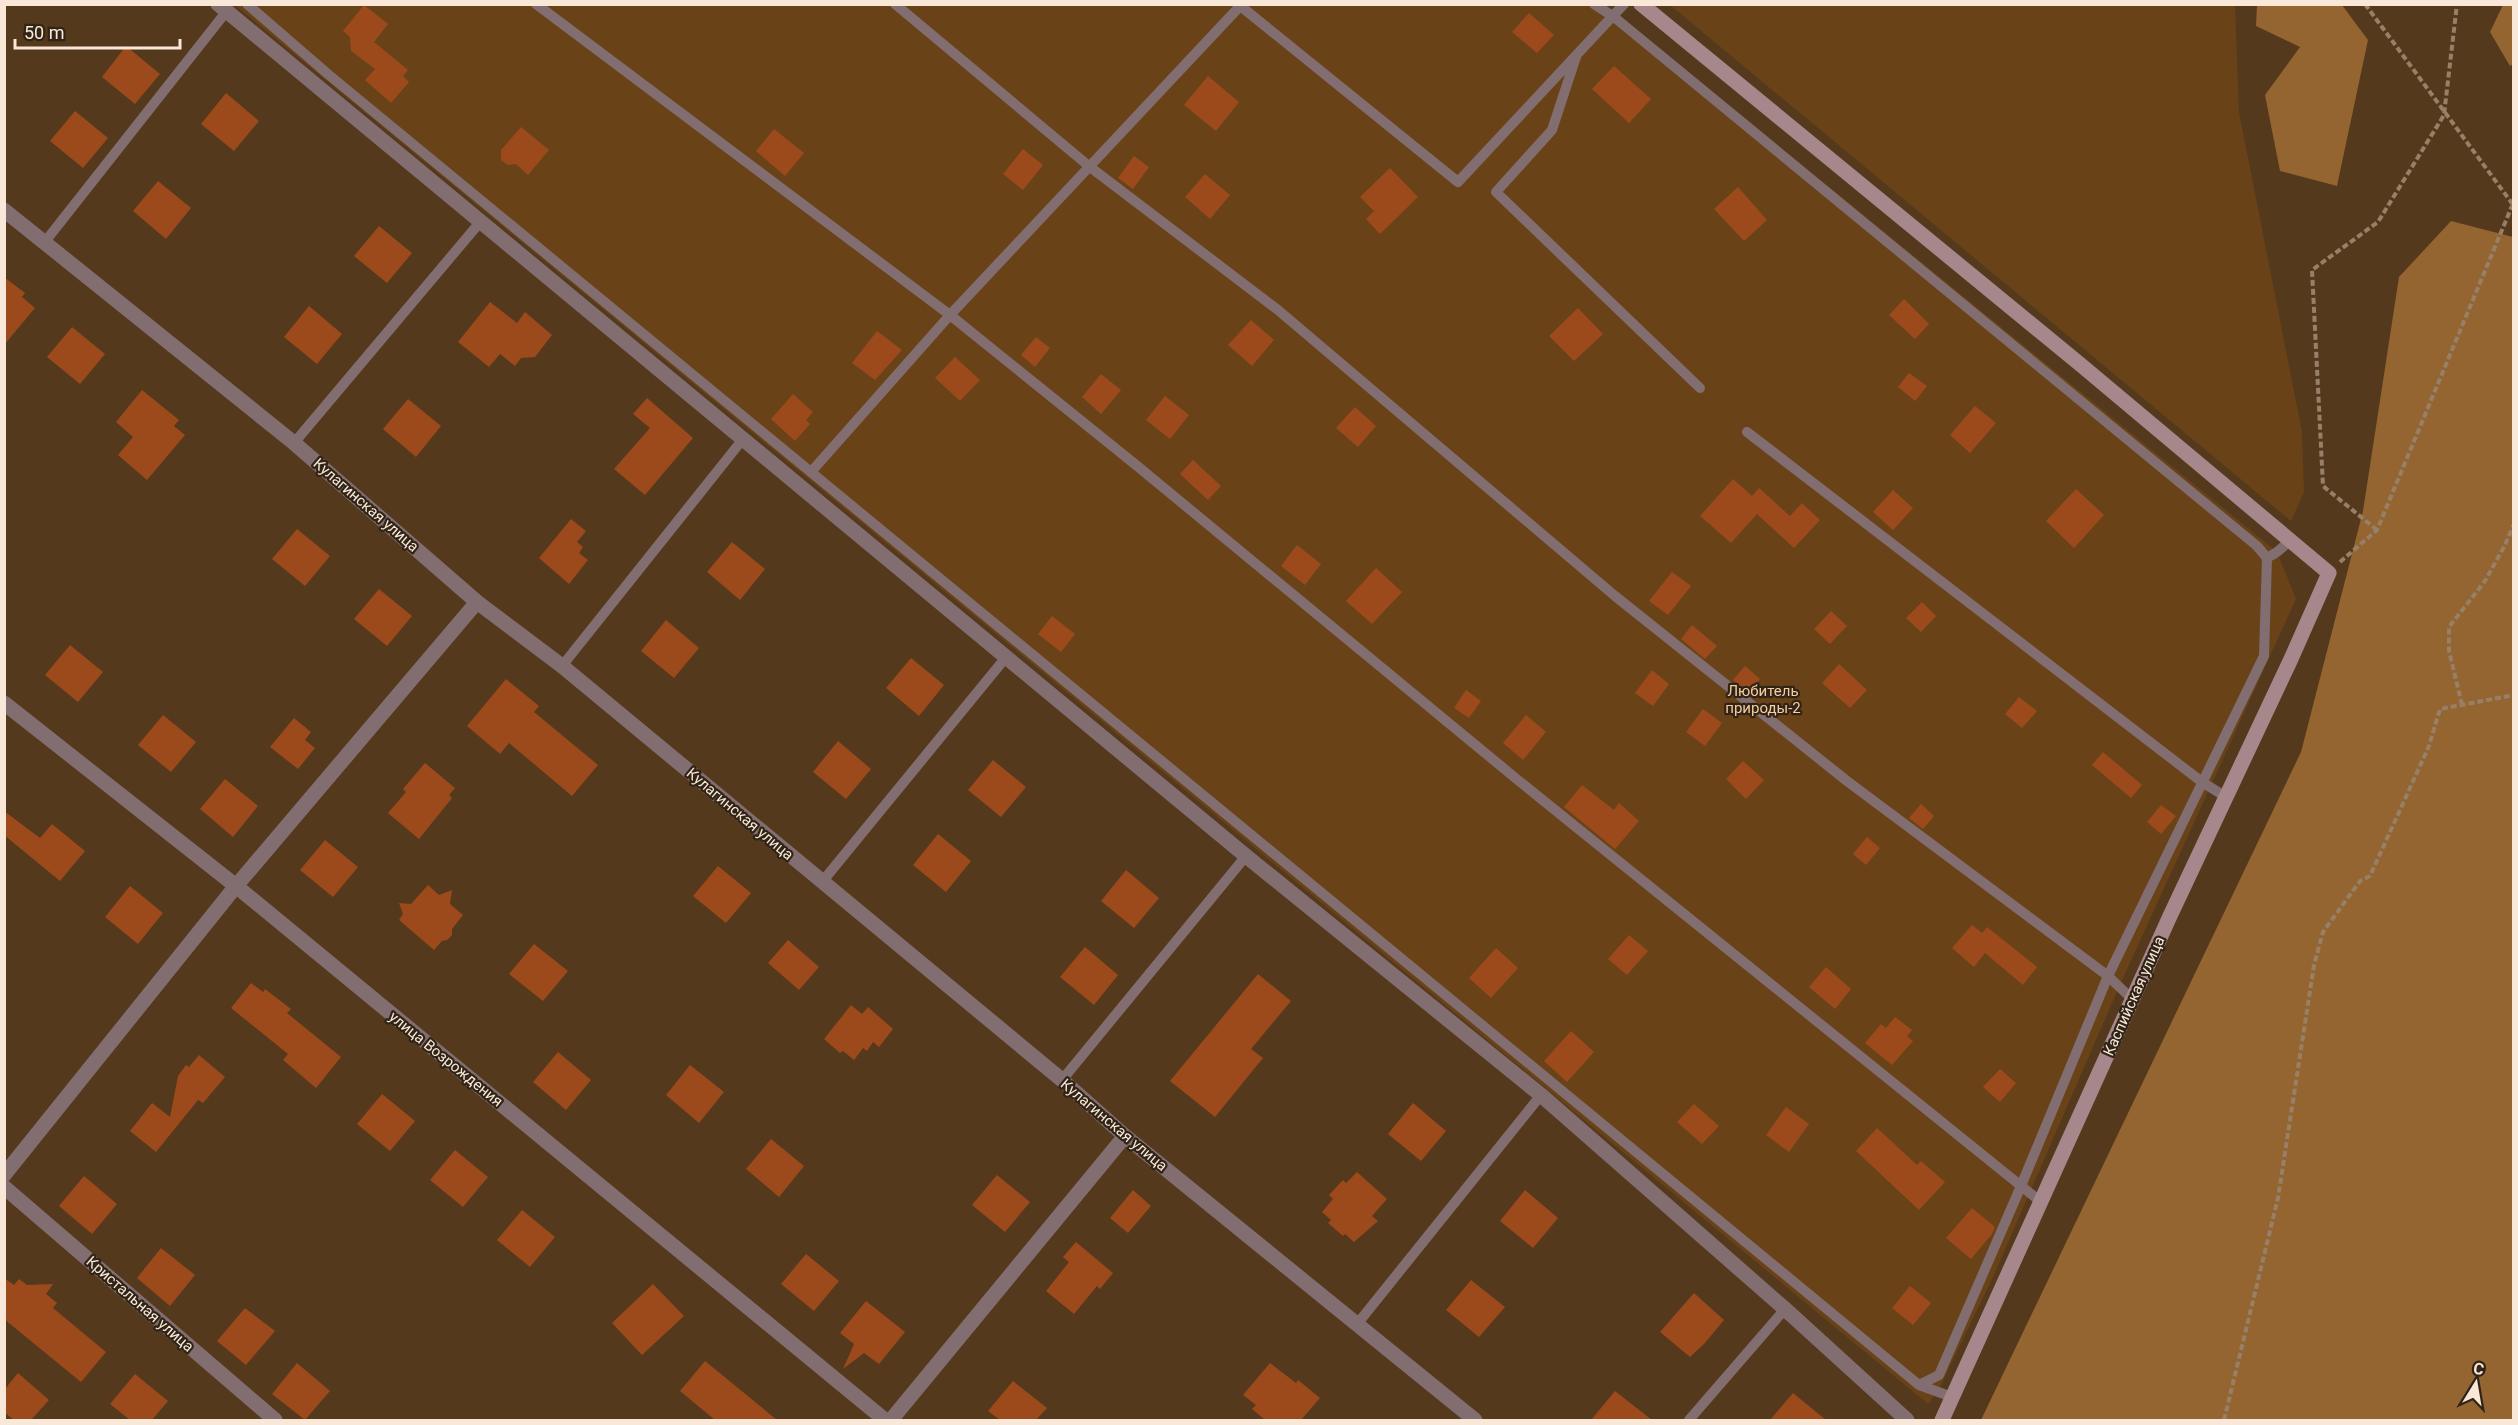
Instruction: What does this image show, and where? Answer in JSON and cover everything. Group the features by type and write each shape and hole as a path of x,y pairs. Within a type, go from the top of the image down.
{"street":[{"path":"1641,4 2081,365 2329,573"},
{"path":"222,8 1246,856 1541,1095 1785,1309 1907,1420"},
{"name":"Кулагинская улица","path":"4,210 294,443 477,602 562,666 1062,1080 1125,1136 1475,1420"},
{"name":"Каспийская улица","path":"1942,1420 2329,573"},
{"path":"4,1175 236,886 477,602"},
{"name":"улица Возрождения","path":"4,703 236,886 885,1420"},
{"path":"891,1420 1125,1136"},
{"name":"Кристальная улица","path":"4,1187 275,1420"}],"lane":[{"path":"247,4 1919,1385 1952,1397"},
{"path":"536,4 950,315 1136,465 1519,782 2041,1202"},
{"path":"895,4 1090,167 1278,310 1615,596 1847,781 2108,976 2133,999"},
{"path":"1594,4 1614,17 2258,546 2267,558 2264,656 2108,976 2021,1186 1939,1374 1919,1385"},
{"path":"811,472 950,315 1240,5 1458,182 1624,4"},
{"path":"44,243 222,8"},
{"path":"1577,54 1552,130 1496,192 1700,388"},
{"path":"294,443 481,221"},
{"path":"1747,432 2202,782 2226,797"},
{"path":"562,666 743,439"},
{"path":"2267,558 2291,540"},
{"path":"822,882 1007,656"},
{"path":"1062,1080 1246,856"},
{"path":"1358,1323 1541,1095"},
{"path":"1689,1420 1785,1309"}],"path":[{"path":"2329,573 2377,530 2513,206 2444,115 2365,4"},
{"path":"2377,530 2323,486 2312,270 2378,222 2444,115 2457,4"},
{"path":"2462,705 2449,651 2449,627 2485,581 2514,524"},
{"path":"2224,1420 2278,1198 2314,964 2323,932 2360,882 2370,876 2429,746 2440,709 2514,695"}],"green space":[{"name":"Любитель природы-2","path":"235,5 1606,5 2277,552 2296,599 2119,987 1993,1277 1938,1391 1928,1404"},
{"path":"1670,5 2235,5 2239,112 2302,432 2304,492 2291,521"}],"shaded area":[{"path":"2257,5 2342,5 2368,40 2337,186 2280,171 2265,95 2300,47 2256,26"},
{"path":"2503,5 2513,5 2513,64 2510,66 2490,32"},
{"path":"2451,221 2513,237 2513,1420 1981,1420 2301,752 2363,511 2399,277"}],"building":[{"path":"364,5 388,24 374,42 408,70 403,76 409,82 391,103 365,80 375,69 351,51 350,37 343,31"},
{"path":"1529,13 1554,35 1537,53 1512,32"},
{"path":"126,46 160,74 135,104 102,77"},
{"path":"1614,66 1651,99 1629,123 1592,89"},
{"path":"1208,76 1239,102 1216,131 1184,105"},
{"path":"226,93 259,121 234,151 201,124"},
{"path":"75,111 108,138 83,168 50,141"},
{"path":"521,127 549,150 528,175 516,164 508,165 501,160 501,150"},
{"path":"774,129 804,153 785,176 756,151"},
{"path":"1023,149 1043,165 1023,190 1003,174"},
{"path":"1134,156 1149,167 1133,189 1118,178"},
{"path":"1390,168 1418,197 1380,234 1366,219 1374,211 1360,197"},
{"path":"1205,174 1230,195 1210,219 1185,197"},
{"path":"158,181 191,208 166,239 133,211"},
{"path":"1738,187 1767,220 1744,241 1714,209"},
{"path":"379,226 412,253 387,283 354,256"},
{"path":"4,277 25,293 22,297 35,308 4,345"},
{"path":"1904,299 1929,324 1915,339 1889,315"},
{"path":"490,302 517,323 525,312 552,335 535,357 521,358 515,366 500,354 489,367 458,342"},
{"path":"309,306 342,334 317,364 284,337"},
{"path":"1578,308 1603,334 1574,361 1549,336"},
{"path":"1251,320 1274,340 1252,366 1228,345"},
{"path":"72,327 105,354 80,384 47,357"},
{"path":"877,331 902,350 875,380 852,363"},
{"path":"1036,337 1050,348 1035,367 1021,355"},
{"path":"955,357 980,380 960,401 935,378"},
{"path":"1909,373 1927,386 1915,401 1898,387"},
{"path":"1101,374 1121,390 1101,414 1082,397"},
{"path":"142,390 179,420 174,426 185,435 147,480 118,455 133,437 116,422"},
{"path":"793,394 813,412 806,420 810,424 795,441 771,419"},
{"path":"1165,396 1189,415 1170,439 1146,420"},
{"path":"647,398 693,438 645,495 614,469 650,428 633,414"},
{"path":"408,399 441,426 416,457 383,429"},
{"path":"1975,406 1996,423 1970,453 1950,435"},
{"path":"1355,407 1376,426 1358,447 1336,428"},
{"path":"1193,460 1221,486 1208,500 1180,474"},
{"path":"1733,479 1752,496 1759,488 1790,516 1802,503 1820,520 1794,548 1757,514 1731,543 1700,516"},
{"path":"2076,489 2104,515 2074,548 2046,521"},
{"path":"1893,490 1913,508 1893,530 1873,512"},
{"path":"571,519 586,531 577,542 583,547 579,553 588,560 569,584 539,558"},
{"path":"297,529 330,556 305,586 272,559"},
{"path":"732,542 765,569 740,600 707,572"},
{"path":"1297,545 1321,564 1305,585 1281,566"},
{"path":"1376,568 1402,592 1372,624 1346,601"},
{"path":"1672,572 1691,586 1668,615 1649,601"},
{"path":"379,589 412,616 387,646 354,619"},
{"path":"1922,602 1936,616 1921,632 1906,618"},
{"path":"1831,611 1847,626 1830,644 1814,629"},
{"path":"1052,616 1075,634 1061,652 1038,634"},
{"path":"666,620 699,648 674,678 641,651"},
{"path":"1692,625 1717,646 1705,659 1681,639"},
{"path":"70,645 103,672 78,702 45,675"},
{"path":"911,658 944,685 919,716 886,688"},
{"path":"1839,664 1867,690 1850,708 1822,683"},
{"path":"1745,666 1760,679 1748,693 1733,680"},
{"path":"1652,670 1669,684 1653,706 1635,693"},
{"path":"506,679 539,706 534,712 598,765 572,796 509,743 500,754 467,726"},
{"path":"1466,690 1481,701 1469,718 1454,708"},
{"path":"2019,697 2037,711 2022,728 2005,714"},
{"path":"1703,709 1722,723 1705,746 1686,732"},
{"path":"163,715 196,742 171,772 138,745"},
{"path":"1526,715 1546,732 1523,760 1503,743"},
{"path":"294,718 311,732 305,740 315,748 298,769 270,747"},
{"path":"838,741 871,769 846,799 813,772"},
{"path":"2103,752 2142,785 2131,798 2092,765"},
{"path":"993,760 1026,787 1001,817 968,790"},
{"path":"1743,761 1764,780 1746,799 1726,779"},
{"path":"425,763 455,788 449,795 452,798 419,839 388,813 406,792 403,789"},
{"path":"225,779 258,806 233,837 200,809"},
{"path":"1582,785 1614,810 1619,803 1639,821 1615,849 1564,807"},
{"path":"1921,804 1934,816 1923,829 1909,818"},
{"path":"2161,805 2176,816 2161,834 2147,822"},
{"path":"4,811 40,838 52,824 85,851 60,881 4,835"},
{"path":"938,834 971,861 946,892 913,865"},
{"path":"1867,837 1880,848 1866,865 1853,854"},
{"path":"325,840 358,867 333,897 300,870"},
{"path":"718,866 751,893 726,923 693,896"},
{"path":"1126,870 1159,898 1134,928 1101,901"},
{"path":"428,885 439,895 452,890 450,904 463,915 452,929 452,935 434,950 399,920 403,914 399,903 411,904"},
{"path":"130,886 163,913 138,944 105,917"},
{"path":"1972,925 1982,933 1987,927 2037,967 2023,985 1985,953 1974,967 1952,948"},
{"path":"1629,935 1648,951 1627,975 1608,959"},
{"path":"788,940 819,967 799,990 768,963"},
{"path":"534,944 568,971 543,1001 509,974"},
{"path":"1085,947 1118,975 1094,1005 1060,977"},
{"path":"1496,948 1518,968 1491,998 1469,978"},
{"path":"1826,967 1851,989 1835,1009 1809,987"},
{"path":"1258,974 1291,1001 1251,1049 1263,1058 1215,1117 1170,1081"},
{"path":"251,983 263,992 265,989 291,1009 287,1013 341,1057 316,1088 283,1060 288,1054 231,1008"},
{"path":"851,1005 862,1014 868,1007 893,1029 879,1047 873,1042 867,1051 863,1048 854,1060 843,1051 840,1053 824,1039"},
{"path":"1895,1017 1912,1030 1907,1036 1913,1041 1892,1065 1865,1043 1881,1024 1886,1028"},
{"path":"1571,1031 1594,1052 1567,1082 1544,1061"},
{"path":"558,1052 591,1080 566,1110 533,1082"},
{"path":"199,1055 225,1077 203,1103 198,1100 156,1152 130,1131 152,1103 170,1117 178,1076 186,1065 189,1067"},
{"path":"690,1065 724,1092 699,1123 666,1095"},
{"path":"2000,1069 2016,1083 2000,1102 1983,1087"},
{"path":"382,1094 415,1121 390,1151 357,1124"},
{"path":"1413,1103 1446,1131 1421,1161 1388,1134"},
{"path":"1694,1104 1719,1126 1702,1144 1677,1122"},
{"path":"1786,1107 1809,1124 1789,1152 1766,1135"},
{"path":"1877,1128 1917,1165 1921,1161 1945,1182 1919,1210 1856,1151"},
{"path":"771,1139 804,1166 779,1197 746,1169"},
{"path":"455,1150 488,1177 463,1207 430,1180"},
{"path":"1357,1172 1387,1199 1372,1216 1378,1221 1354,1242 1328,1223 1331,1220 1322,1212 1333,1199 1329,1195 1343,1180 1346,1183"},
{"path":"997,1175 1030,1202 1005,1232 972,1205"},
{"path":"84,1176 117,1204 92,1234 59,1206"},
{"path":"1133,1190 1151,1206 1128,1233 1110,1218"},
{"path":"1525,1190 1558,1218 1533,1248 1500,1221"},
{"path":"1972,1208 1995,1227 1971,1259 1946,1238"},
{"path":"522,1210 555,1237 530,1267 497,1240"},
{"path":"1076,1242 1113,1273 1100,1289 1097,1286 1074,1314 1046,1291 1069,1262 1063,1257"},
{"path":"161,1248 195,1275 170,1306 137,1278"},
{"path":"806,1254 839,1281 814,1311 781,1284"},
{"path":"4,1278 14,1285 19,1279 27,1285 53,1284 46,1294 57,1303 53,1308 106,1352 81,1382 4,1319"},
{"path":"1471,1280 1505,1307 1479,1337 1446,1310"},
{"path":"653,1284 684,1316 642,1355 612,1323"},
{"path":"1910,1286 1931,1303 1913,1325 1892,1308"},
{"path":"1694,1293 1724,1320 1690,1357 1660,1332"},
{"path":"866,1301 905,1332 879,1364 864,1353 843,1369 854,1344 840,1333"},
{"path":"245,1308 275,1331 246,1365 217,1341"},
{"path":"705,1361 777,1420 715,1420 680,1391"},
{"path":"297,1363 330,1391 305,1420 272,1394"},
{"path":"1270,1363 1296,1383 1298,1380 1320,1398 1301,1420 1265,1420 1252,1409 1256,1405 1243,1395"},
{"path":"18,1373 49,1400 31,1420 14,1420 4,1412 4,1390"},
{"path":"135,1374 168,1401 152,1420 130,1420 110,1404"},
{"path":"1013,1381 1047,1408 1036,1420 1000,1420 988,1411"},
{"path":"1615,1391 1652,1420 1591,1420"},
{"path":"1793,1393 1826,1420 1770,1420"}]}
